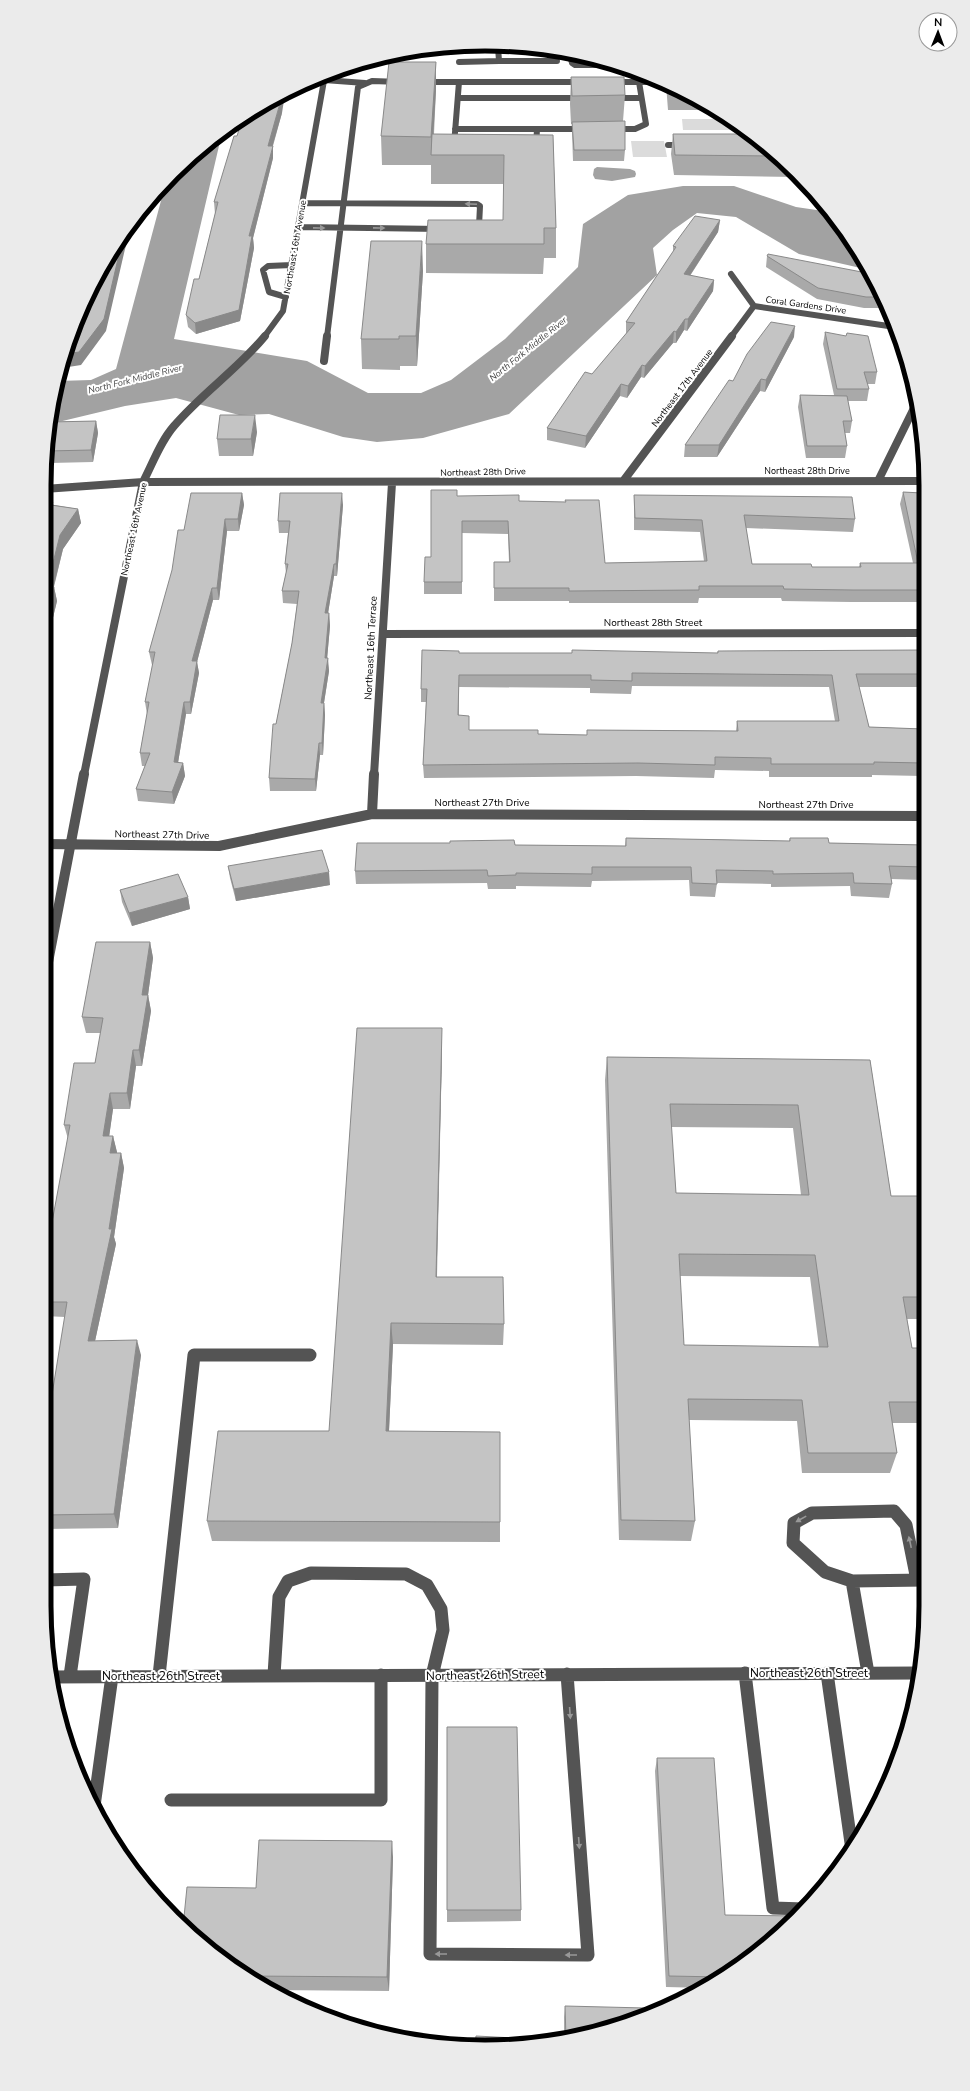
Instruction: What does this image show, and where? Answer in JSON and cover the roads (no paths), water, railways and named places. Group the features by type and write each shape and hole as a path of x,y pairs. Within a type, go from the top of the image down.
{"street":[{"path":"498,51 499,61"},
{"path":"571,59 572,63 575,65 593,65"},
{"path":"459,62 557,61"},
{"path":"332,79 365,83 411,82"},
{"name":"Northeast 16th Avenue","path":"51,946 143,482 163,443 174,427 253,351 276,322 282,311 292,265 323,82"},
{"path":"419,82 592,82"},
{"path":"459,82 454,145 462,149"},
{"path":"607,82 646,82"},
{"path":"606,129 643,128 646,124 639,82"},
{"path":"324,361 358,88 365,83"},
{"path":"458,98 593,98"},
{"path":"601,98 641,98"},
{"path":"455,129 591,129"},
{"path":"530,150 537,146 537,129"},
{"path":"668,145 692,145"},
{"path":"303,203 478,204 480,206 479,226 469,229"},
{"path":"298,227 446,229"},
{"path":"286,297 270,292 263,270 268,266 292,265"},
{"name":"Coral Gardens Drive","path":"731,274 754,306 888,325"},
{"name":"Northeast 17th Avenue","path":"624,480 754,306"},
{"path":"878,481 913,411"},
{"name":"Northeast 28th Drive","path":"51,489 143,482 392,483 624,480 919,481"},
{"name":"Northeast 16th Terrace","path":"372,814 392,483"},
{"name":"Northeast 28th Street","path":"383,634 919,633"},
{"name":"Northeast 27th Drive","path":"51,844 219,846 372,814 919,816"},
{"path":"159,1676 194,1355 310,1355"},
{"path":"919,1570 906,1525 894,1511 812,1513 794,1523 792,1543 825,1572 852,1582 919,1580"},
{"path":"274,1675 279,1597 288,1581 311,1573 406,1574 427,1585 441,1609 443,1630 432,1676 430,1954 588,1955 567,1674"},
{"path":"51,1580 84,1579 70,1676"},
{"path":"852,1582 868,1673"},
{"path":"745,1673 773,1908 796,1909"},
{"path":"827,1673 851,1840"},
{"name":"Northeast 26th Street","path":"57,1676 432,1676 914,1673"},
{"path":"171,1800 381,1800 382,1675"},
{"path":"95,1797 112,1676"}],"water":[{"name":"North Fork Middle River","path":"220,142 174,339 307,361 368,393 421,393 451,380 505,339 578,267 583,224 628,195 683,186 734,186 796,207 820,211 846,244 861,268 799,254 736,217 697,213 673,230 653,248 657,275 509,414 423,438 377,442 343,437 269,414 239,415 176,398 125,406 56,423 64,381 91,380 116,369 162,195 178,178"},
{"path":"597,167 630,169 635,171 636,174 635,177 612,181 595,179 593,175 594,169"}]}
